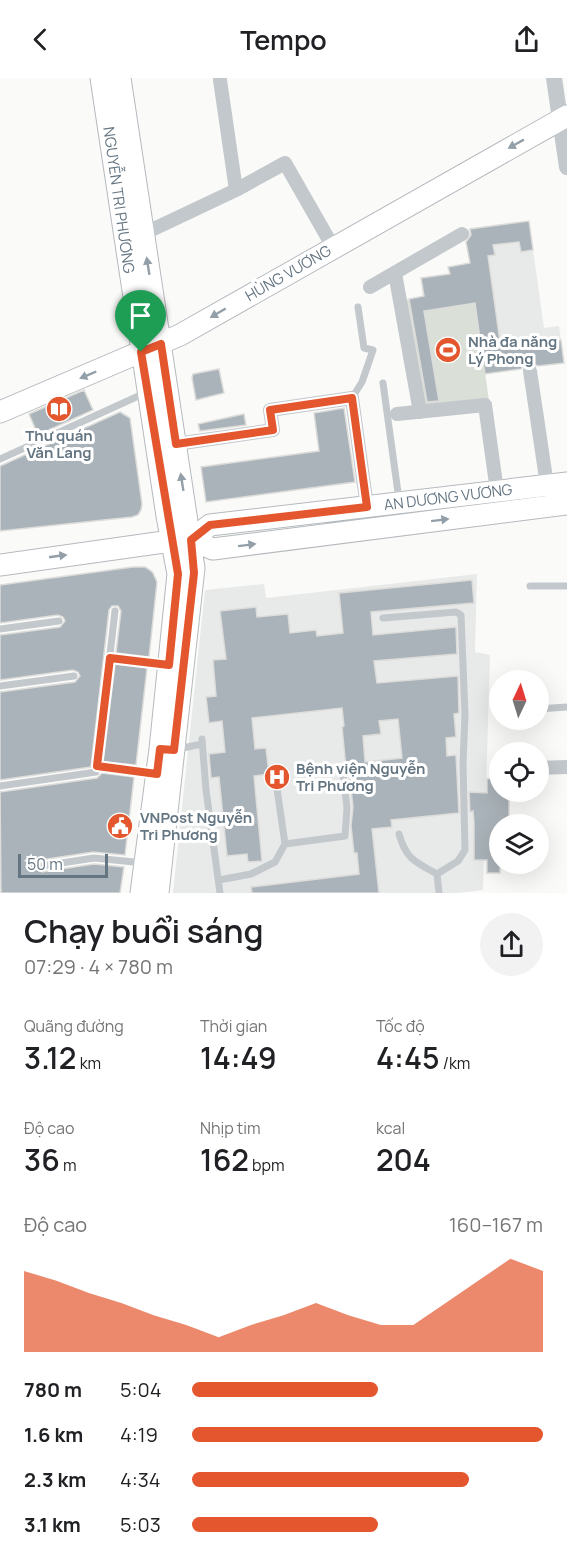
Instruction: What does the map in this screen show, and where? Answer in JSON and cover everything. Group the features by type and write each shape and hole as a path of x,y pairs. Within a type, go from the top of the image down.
{"main road":[{"name":"NGUYỄN TRI PHƯƠNG","path":"101,78 134,235 181,540 194,573 167,749 157,774 141,893"},
{"name":"NGUYỄN TRI PHƯƠNG","path":"120,78 134,235"},
{"name":"HÙNG VƯƠNG","path":"0,412 151,348 564,118"},
{"name":"NGUYỄN TRI PHƯƠNG","path":"157,388 176,444 181,540 169,665 167,749 158,893"},
{"name":"AN DƯƠNG VƯƠNG","path":"0,565 181,540 210,525 557,484"},
{"path":"557,484 558,505"},
{"name":"AN DƯƠNG VƯƠNG","path":"181,540 213,549 558,505"}],"street":[{"path":"554,78 564,118 567,161"},
{"path":"220,80 236,190"},
{"path":"134,235 236,190 285,163 333,247"},
{"path":"370,287 462,234"},
{"path":"395,273 420,412"},
{"path":"530,371 557,484"},
{"path":"176,444 273,430 270,410 352,398 367,507"},
{"path":"396,414 485,405 497,491"},
{"path":"549,767 567,766"}],"lane":[{"path":"352,398 362,382 373,351 364,348 358,307"},
{"path":"383,383 399,503"},
{"path":"0,459 157,388"},
{"path":"530,586 567,586"},
{"path":"0,786 96,772 115,612"},
{"path":"383,618 456,612 461,615 465,715 463,763 465,850 458,861 437,874"},
{"path":"0,629 59,621"},
{"path":"110,658 169,665"},
{"path":"0,686 74,676"},
{"path":"549,709 567,707"},
{"path":"167,749 202,741 220,893"},
{"path":"97,766 157,774"},
{"path":"285,844 345,836 347,808 343,773"},
{"path":"219,880 251,874 275,862 285,844 276,782"},
{"path":"399,834 404,850 417,862 437,874"},
{"path":"42,866 94,858 145,863"},
{"path":"437,874 439,893"}],"shaded area":[{"path":"529,221 544,328 559,326 564,362 485,374 465,230"},
{"name":"Nhà đa năng Lý Phong","path":"470,263 489,401 423,408 405,300 423,296 421,278 450,275 448,267"},
{"path":"477,574 475,652 490,655 483,890 458,893 173,893 205,590 264,584 266,598"}],"building":[{"path":"529,221 533,250 521,252 519,242 493,245 495,255 488,256 501,349 561,340 564,363 538,366 529,362 521,369 485,374 475,303 424,311 439,401 427,402 409,299 424,296 421,278 450,274 448,267 470,263 466,242 471,235 470,229"},
{"path":"219,369 224,393 196,400 193,374"},
{"name":"Thư quán Văn Lang","path":"84,390 93,410 38,435 29,414"},
{"path":"344,408 355,482 206,502 201,467 319,451 314,413"},
{"path":"120,412 130,418 142,504 138,515 0,531 0,466"},
{"path":"244,414 246,425 200,431 198,424"},
{"path":"145,567 150,570 157,582 149,657 116,653 121,611 118,606 112,606 109,610 91,767 0,780 0,692 75,682 80,676 73,670 0,680 0,635 60,627 65,621 58,615 0,623 0,585"},
{"path":"472,580 474,603 371,612 373,635 456,627 457,654 374,661 377,683 458,676 459,713 454,714 456,737 446,738 447,756 456,755 459,813 391,820 392,827 372,829 379,893 252,893 251,887 359,874 351,826 353,807 349,772 346,768 342,708 252,718 255,749 266,748 269,774 254,776 262,861 248,862 247,854 227,856 219,777 211,778 209,754 225,752 222,721 209,723 206,697 216,696 213,660 226,659 220,611 256,607 257,617 288,614 290,633 316,630 317,636 343,633 339,593","holes":["398,719 402,758 365,762 363,736 381,734 379,721"]},
{"path":"115,664 147,668 136,765 103,762"},
{"path":"102,773 134,777 125,855 93,852 41,860 37,863 37,867 42,872 94,864 124,867 120,893 1,893 0,792 97,778"},
{"path":"487,779 489,779 489,802 509,802 509,814 489,814 489,873 487,873 487,860 474,860 474,822 473,811 470,812 469,792 487,793"}],"place":[{"name":"Nhà đa năng Lý Phong","path":"448,350"},
{"name":"Thư quán Văn Lang","path":"59,409"},
{"name":"Bệnh viện Nguyễn Tri Phương","path":"277,777"},
{"name":"VNPost Nguyễn Tri Phương","path":"120,826"}],"route":[{"path":"161,344 176,444 273,430 270,410 352,398 367,507 210,525 191,540 194,573 174,750 160,749 157,774 97,766 110,658 169,665 178,574 141,352 161,344"}]}
